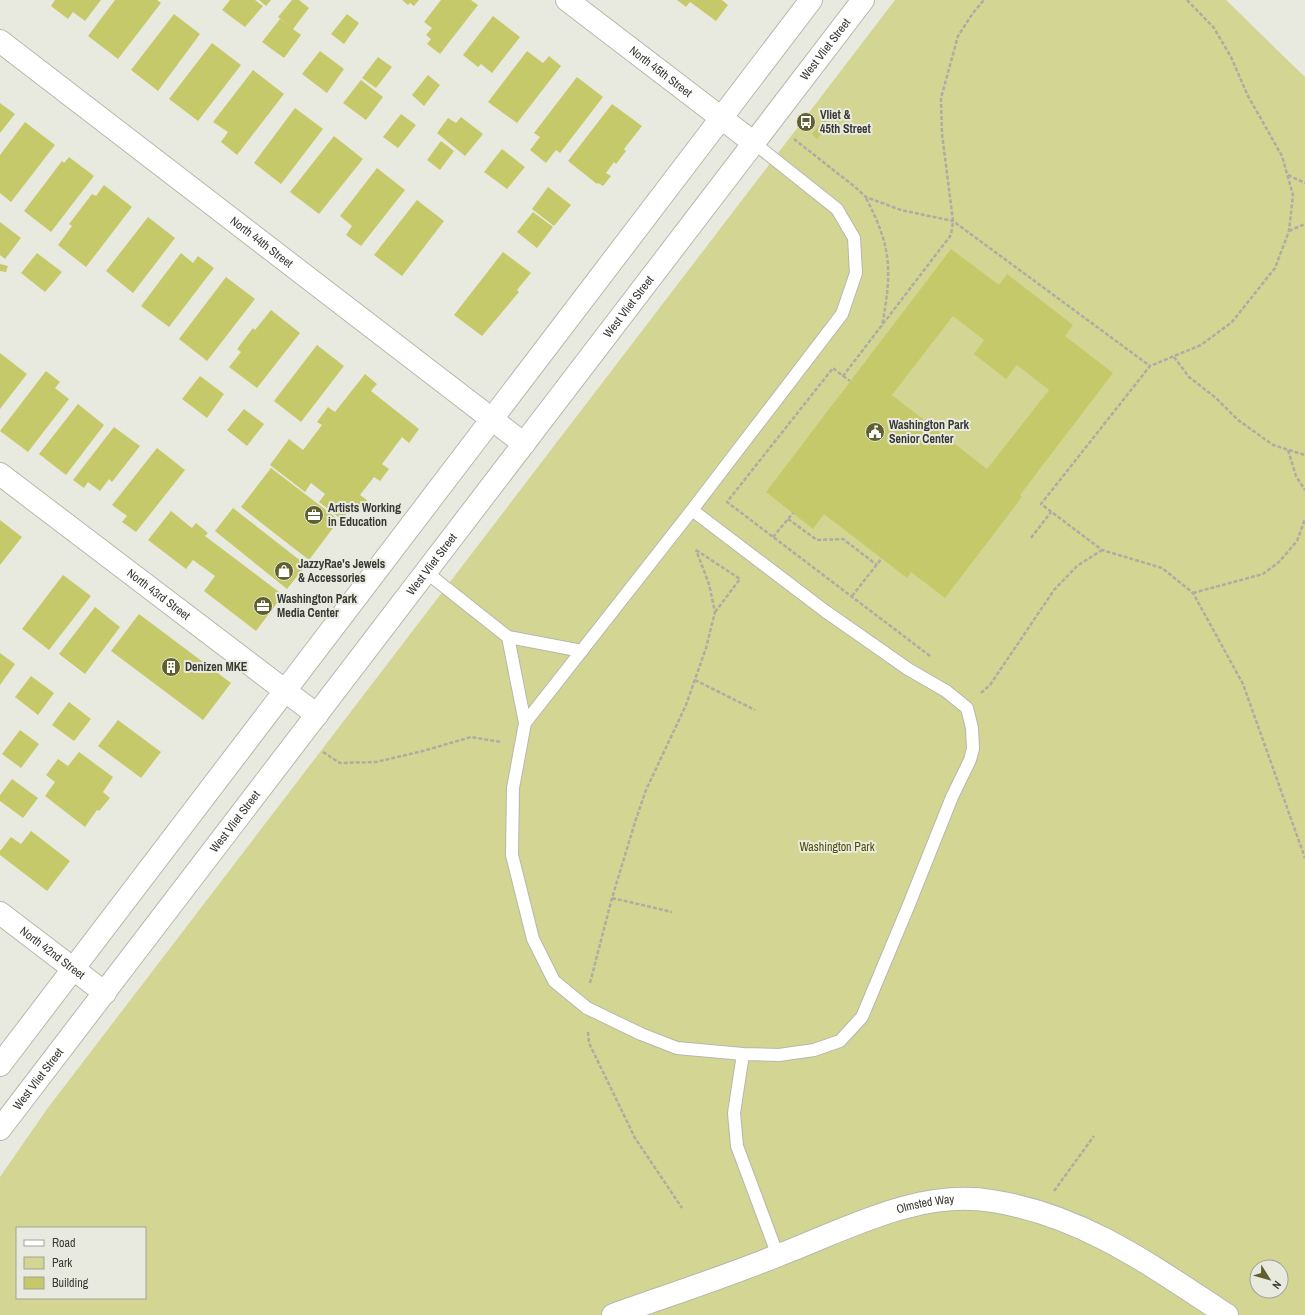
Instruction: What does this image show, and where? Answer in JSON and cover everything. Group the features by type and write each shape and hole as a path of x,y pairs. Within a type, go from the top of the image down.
{"street":[{"name":"North 45th Street","path":"567,0 754,143"},
{"path":"0,1065 811,0"},
{"name":"West Vliet Street","path":"0,1129 863,0"},
{"name":"North 44th Street","path":"0,41 524,444"},
{"name":"North 43rd Street","path":"0,474 317,715"},
{"name":"North 42nd Street","path":"0,913 105,993"},
{"name":"Olmsted Way","path":"613,1315 778,1256 870,1219 916,1205 955,1198 992,1201 1039,1212 1082,1227 1126,1249 1227,1315"}],"lane":[{"path":"525,724 692,510 842,314 856,273 854,238 838,209 754,143"},
{"path":"508,637 525,724 513,788 512,855 533,939 554,981 587,1008 641,1034 677,1048 743,1054 779,1055 814,1050 840,1041 862,1017 952,797 970,760 973,749 972,728 966,708 946,691 908,669 825,611 692,510"},
{"path":"426,572 508,637 582,651"},
{"path":"743,1054 734,1112 737,1146 778,1256"}],"path":[{"path":"843,376 952,235 952,221 942,134 940,98 958,36 973,13 984,0"},
{"path":"1187,0 1214,28 1231,57 1248,96 1282,156 1293,195 1289,231 1275,268 1232,322 1201,345 1150,366 1041,504 1102,550 1162,568 1193,593 1243,684 1305,858"},
{"path":"794,139 855,187 866,198 880,225 887,250 889,279 881,328"},
{"path":"1287,175 1305,183"},
{"path":"866,198 901,210 952,221 1150,366"},
{"path":"1289,231 1305,224"},
{"path":"1174,357 1189,377 1216,398 1238,420 1274,445 1305,455"},
{"path":"850,381 833,368 727,502 933,658"},
{"path":"1288,450 1296,476 1305,490"},
{"path":"1031,538 1051,512"},
{"path":"773,537 793,513"},
{"path":"788,519 817,540 843,539 877,565"},
{"path":"1193,593 1263,574 1279,562 1297,541 1305,519"},
{"path":"682,1208 663,1177 635,1138 589,1043 587,1008 590,980 612,898 646,790 686,705 706,648 715,612 740,579 696,550 709,584 715,612"},
{"path":"966,708 990,684 1054,590 1076,566 1102,550"},
{"path":"852,596 882,558"},
{"path":"695,680 755,710"},
{"path":"322,752 340,763 376,762 423,751 471,737 521,746"},
{"path":"612,898 672,912"},
{"path":"1039,1212 1094,1136"}],"green space":[{"name":"Washington Park","path":"895,0 1226,0 1305,77 1305,1315 0,1315 0,1177 47,1109"}],"building":[{"path":"55,0 101,0 85,21 73,12 68,19 51,6"},
{"path":"115,0 157,0 161,3 118,59 88,36"},
{"path":"230,0 255,0 263,6 245,27 222,10"},
{"path":"259,0 271,0 266,6"},
{"path":"292,0 299,0 309,8 293,29 301,35 284,58 262,42 280,19 291,27 278,17"},
{"path":"402,0 419,0 414,6 410,3 408,5"},
{"path":"441,0 471,0 478,5 440,54 427,44 431,39 426,35 432,28 424,22"},
{"path":"677,0 722,0 728,5 716,21 690,2 686,7"},
{"path":"174,14 200,34 158,91 131,70"},
{"path":"347,14 359,23 344,44 331,34"},
{"path":"493,16 520,37 492,73 481,64 478,67 463,55"},
{"path":"212,43 241,65 198,121 169,99"},
{"path":"320,51 344,69 327,93 302,74"},
{"path":"527,51 543,63 549,56 561,66 517,123 488,102"},
{"path":"378,57 392,67 376,88 362,78"},
{"path":"253,70 284,94 237,155 221,142 228,132 213,122"},
{"path":"428,75 440,85 424,106 412,95"},
{"path":"577,77 603,97 560,153 556,150 546,163 530,150 540,137 534,133"},
{"path":"361,80 383,97 366,120 343,103"},
{"path":"0,103 15,114 0,133"},
{"path":"612,104 642,126 624,149 626,151 616,164 614,162 606,173 611,176 603,186 598,183 597,184 568,161"},
{"path":"295,108 323,129 281,184 254,163"},
{"path":"401,114 416,125 398,148 383,137"},
{"path":"461,117 483,134 465,156 437,133 448,118 456,123"},
{"path":"824,119 829,124 817,139 812,134"},
{"path":"25,122 55,145 11,202 0,193 0,155"},
{"path":"334,136 363,159 319,214 290,192"},
{"path":"441,141 454,151 440,170 427,160"},
{"path":"502,149 525,167 507,189 484,172"},
{"path":"69,157 94,176 51,232 24,211 62,161 64,163"},
{"path":"377,168 405,190 361,246 346,235 352,226 340,216"},
{"path":"104,185 132,207 86,267 58,245 72,226 69,224 92,194 96,196"},
{"path":"548,187 571,205 554,226 532,209"},
{"path":"417,200 444,221 402,276 374,255"},
{"path":"533,212 553,227 537,248 517,232"},
{"path":"148,217 175,238 133,293 106,271"},
{"path":"0,222 21,238 5,259 0,255"},
{"name":"Washington Park Senior Center","path":"951,249 999,285 1007,274 1073,325 1065,336 1113,373 1020,495 1022,497 945,598 911,572 907,578 824,514 813,529 766,492","holes":["953,316 984,340 974,354 1006,379 1017,365 1049,390 987,469 892,395"]},
{"path":"503,252 531,273 517,290 519,292 482,336 454,315"},
{"path":"37,253 62,272 45,292 21,273"},
{"path":"181,253 193,263 198,256 214,268 169,327 141,306"},
{"path":"0,264 8,266 6,272 0,271"},
{"path":"226,277 255,299 207,361 179,339"},
{"path":"271,310 300,333 257,388 229,367 241,352 237,349 253,328 255,330"},
{"path":"317,345 344,366 301,422 274,401"},
{"path":"0,353 27,374 0,409"},
{"path":"46,371 60,382 55,388 69,399 28,452 0,431"},
{"path":"365,374 377,384 371,391 419,429 409,443 402,437 382,464 389,469 380,481 374,477 360,495 367,500 356,513 350,508 342,520 319,502 325,494 311,483 305,492 270,465 289,439 303,450 322,425 317,422 328,407 335,412"},
{"path":"200,376 224,394 207,418 182,399"},
{"path":"78,404 104,425 66,475 39,454"},
{"path":"244,409 264,424 247,446 227,430"},
{"path":"114,427 140,446 112,482 109,479 100,491 88,482 84,488 73,480"},
{"path":"157,448 185,470 136,532 122,522 127,516 112,505"},
{"path":"271,468 339,520 309,560 241,507"},
{"path":"233,508 306,565 287,589 215,531"},
{"path":"171,511 192,528 196,523 208,533 205,536 283,595 256,631 204,591 215,576 193,560 186,569 148,540"},
{"path":"0,520 22,537 0,565"},
{"path":"63,575 91,596 49,650 22,629"},
{"path":"95,607 120,627 85,674 59,654"},
{"name":"Denizen MKE","path":"139,614 231,683 203,720 111,651"},
{"path":"0,653 15,664 0,685"},
{"path":"31,676 54,693 38,715 15,697"},
{"path":"69,702 91,719 74,741 52,725"},
{"path":"118,720 161,752 141,778 98,746"},
{"path":"20,730 39,744 21,768 2,754"},
{"path":"79,752 113,777 103,792 110,798 99,811 97,810 85,827 45,796 55,782 46,775 58,759 68,766"},
{"path":"12,779 38,798 23,818 0,801 0,795"},
{"path":"31,831 70,861 47,891 0,855 0,851 11,837 21,844"}],"place":[{"name":"Vliet & 45th Street","path":"806,122"},
{"name":"Washington Park Senior Center","path":"875,432"},
{"name":"Artists Working in Education","path":"314,515"},
{"name":"JazzyRae's Jewels & Accessories","path":"284,571"},
{"name":"Washington Park Media Center","path":"263,606"},
{"name":"Denizen MKE","path":"171,667"}]}
